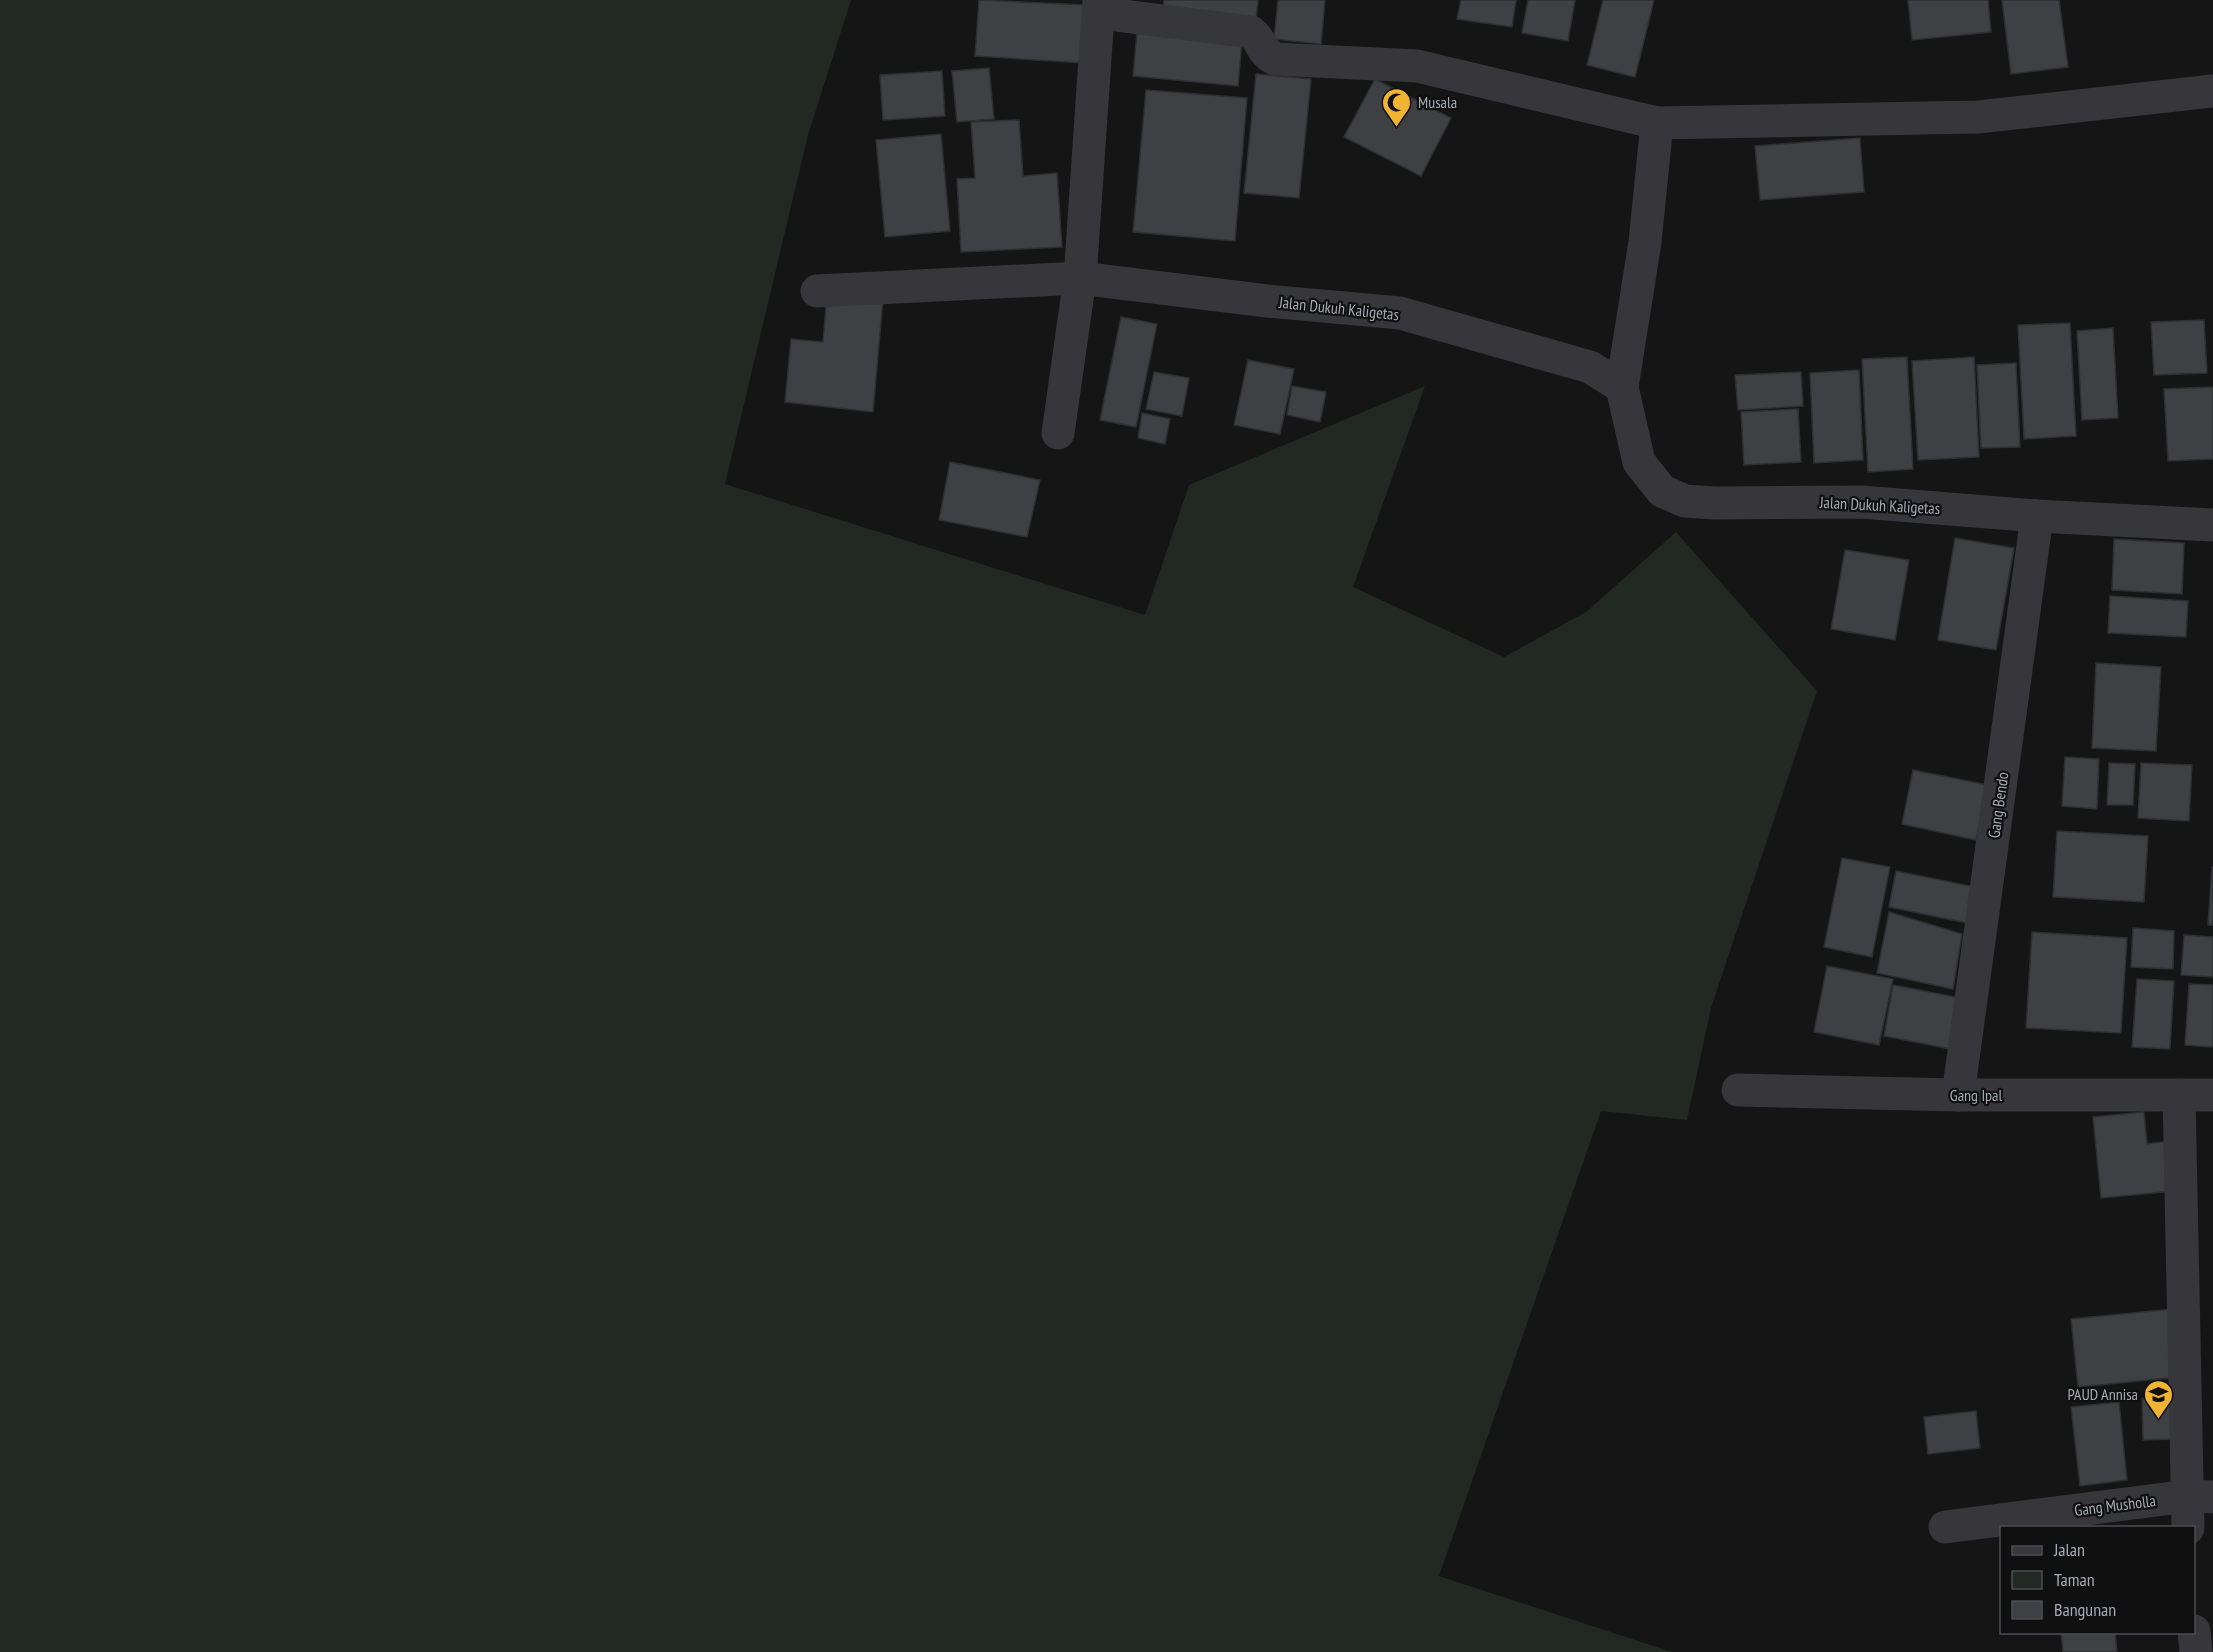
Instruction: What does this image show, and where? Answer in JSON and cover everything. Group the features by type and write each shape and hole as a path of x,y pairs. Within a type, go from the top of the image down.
{"street":[{"path":"1058,434 1080,278 1099,6 1251,32 1255,34 1263,51 1275,59 1417,66 1657,123 1978,117 2213,91"},
{"name":"Jalan Dukuh Kaligetas","path":"1657,123 1645,242 1622,387 1639,462 1662,491 1685,501 1715,503 1861,502 2037,516 2213,525"},
{"name":"Jalan Dukuh Kaligetas","path":"817,291 1080,278 1267,301 1400,313 1590,367 1622,387"},
{"name":"Gang Bendo","path":"1958,1095 2037,516"},
{"name":"Gang Ipal","path":"1738,1090 1958,1095 2213,1095"},
{"path":"2179,1096 2196,1507"},
{"name":"Gang Musholla","path":"1945,1527 2196,1507"},
{"path":"2193,1634 2196,1652"}],"green space":[{"path":"0,0 851,0 808,135 725,484 1145,615 1189,485 1425,386 1353,587 1504,657 1586,612 1676,532 1817,691 1711,1008 1687,1120 1601,1111 1439,1576 1672,1652 0,1652"}],"building":[{"path":"979,0 1088,5 1084,63 975,56"},
{"path":"1164,0 1258,0 1256,19 1163,11"},
{"path":"1278,0 1325,0 1321,44 1274,39"},
{"path":"1461,0 1516,0 1512,27 1457,19"},
{"path":"1528,0 1575,0 1568,41 1522,33"},
{"path":"1603,0 1654,0 1635,77 1587,65"},
{"path":"1908,0 1988,0 1991,32 1912,40"},
{"path":"2002,0 2059,0 2068,67 2011,74"},
{"path":"1137,32 1242,41 1238,86 1133,76"},
{"path":"989,68 994,119 957,122 952,71"},
{"path":"942,71 945,116 883,120 880,75"},
{"path":"1256,74 1311,79 1299,198 1244,193"},
{"name":"Musala","path":"1375,79 1451,118 1421,176 1344,137"},
{"path":"1146,90 1247,98 1235,241 1133,232"},
{"path":"1019,120 1023,176 1057,173 1062,247 961,252 957,179 975,178 971,122"},
{"path":"941,134 950,231 885,237 876,140"},
{"path":"1860,138 1864,192 1760,200 1755,146"},
{"path":"827,294 883,299 873,412 785,402 791,339 823,342"},
{"path":"1121,317 1157,324 1136,427 1100,420"},
{"path":"2204,320 2207,373 2154,375 2151,322"},
{"path":"2070,323 2076,436 2024,439 2018,325"},
{"path":"2113,328 2118,418 2082,420 2077,331"},
{"path":"1907,357 1913,469 1868,472 1862,359"},
{"path":"1974,357 1979,457 1918,460 1912,361"},
{"path":"1248,360 1294,369 1280,434 1234,425"},
{"path":"2016,363 2020,447 1981,448 1977,365"},
{"path":"1859,370 1863,460 1814,463 1810,373"},
{"path":"1154,372 1189,378 1182,416 1146,409"},
{"path":"1801,372 1803,406 1738,410 1735,375"},
{"path":"1292,386 1326,392 1320,422 1287,415"},
{"path":"2213,387 2213,459 2168,461 2164,389"},
{"path":"1798,409 1801,462 1744,465 1741,412"},
{"path":"1142,413 1170,419 1165,444 1138,438"},
{"path":"950,462 1040,480 1027,537 939,520"},
{"path":"1955,538 2014,548 1996,650 1938,640"},
{"path":"2114,539 2184,543 2182,594 2112,590"},
{"path":"1845,550 1909,560 1895,640 1831,629"},
{"path":"2110,596 2188,601 2186,637 2108,633"},
{"path":"2096,663 2161,667 2156,751 2092,748"},
{"path":"2065,757 2099,759 2097,809 2062,806"},
{"path":"2109,763 2135,764 2133,805 2107,805"},
{"path":"2141,763 2192,765 2189,821 2138,818"},
{"path":"1913,770 1988,785 1976,840 1902,824"},
{"path":"2057,831 2148,836 2144,902 2053,897"},
{"path":"1842,858 1890,867 1872,957 1824,947"},
{"path":"2212,867 2213,925 2208,925"},
{"path":"1896,871 1980,888 1972,924 1889,907"},
{"path":"1889,912 1962,934 1953,989 1877,973"},
{"path":"2133,928 2174,931 2173,969 2131,967"},
{"path":"2032,932 2127,938 2121,1033 2026,1028"},
{"path":"2184,935 2213,937 2213,977 2181,975"},
{"path":"1827,966 1893,979 1879,1045 1814,1032"},
{"path":"2137,979 2174,981 2170,1049 2132,1047"},
{"path":"2189,984 2213,985 2213,1047 2185,1045"},
{"path":"1893,985 1966,999 1956,1050 1884,1036"},
{"path":"2144,1112 2147,1144 2169,1141 2174,1191 2101,1198 2093,1117"},
{"path":"2173,1309 2180,1377 2078,1387 2071,1319"},
{"name":"PAUD Annisa","path":"2174,1397 2176,1439 2143,1440 2142,1399"},
{"path":"2119,1402 2127,1480 2080,1486 2071,1407"},
{"path":"1976,1411 1980,1448 1928,1454 1924,1417"},
{"path":"2061,1634 2115,1634 2117,1652 2063,1652"}],"place":[{"name":"Musala","path":"1397,128"},
{"name":"PAUD Annisa","path":"2159,1420"}]}
